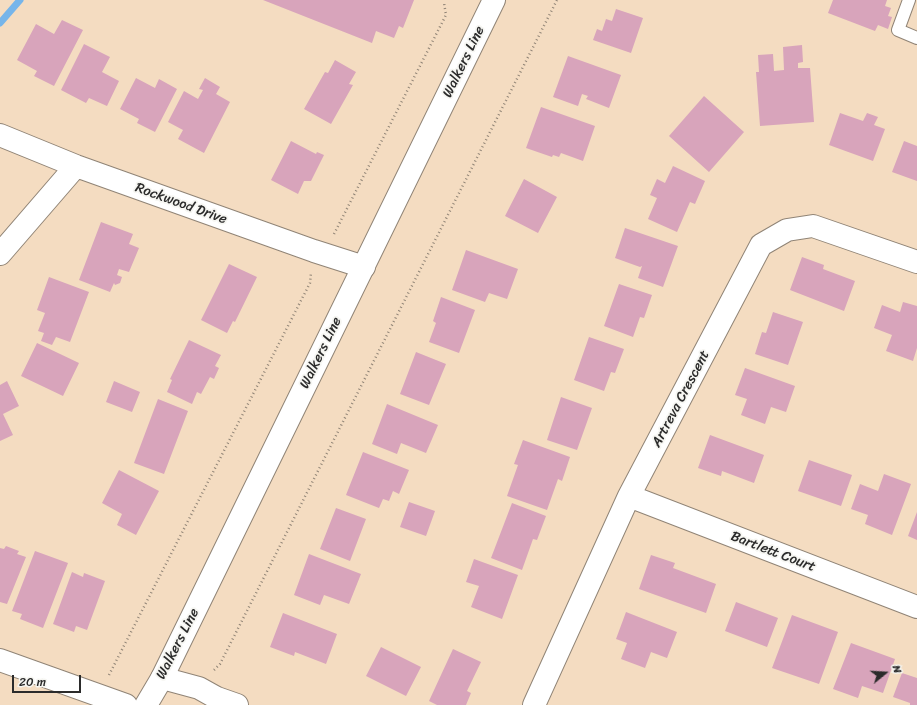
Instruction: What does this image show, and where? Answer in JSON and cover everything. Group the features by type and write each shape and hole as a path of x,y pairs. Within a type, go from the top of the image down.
{"street":[{"name":"Walkers Line","path":"146,705 162,678 494,0"},
{"name":"Rockwood Drive","path":"0,135 76,166 314,251 364,267"},
{"path":"0,254 76,166"},
{"name":"Artreva Crescent","path":"534,705 629,496 761,245 786,230 813,226 917,262"},
{"name":"Bartlett Court","path":"629,496 917,607"},
{"path":"0,660 126,705"},
{"path":"162,678 199,688 217,698 237,705"}],"lane":[{"path":"909,0 898,30 917,38"}],"path":[{"path":"199,688 220,664 556,0"},
{"path":"94,694 110,674 310,283 314,251 333,236 446,15 444,3"}],"building":[{"path":"263,0 414,0 403,28 399,26 394,38 376,31 372,43"},
{"path":"833,0 887,0 885,6 891,8 888,16 892,17 888,29 878,25 875,31 828,13"},
{"path":"616,9 643,18 631,53 593,40 597,29 602,31 606,19 612,21"},
{"path":"62,20 83,30 54,86 34,76 37,71 17,60 36,24 54,34"},
{"path":"84,44 110,57 102,72 119,81 107,106 89,98 86,103 61,90"},
{"path":"802,45 803,62 798,63 798,68 810,68 814,122 760,126 756,72 759,72 758,55 773,54 774,71 784,70 783,47"},
{"path":"568,56 621,75 609,108 586,99 588,96 582,94 578,106 553,97"},
{"path":"335,60 356,72 349,84 353,85 331,124 304,109 325,72 328,73"},
{"path":"136,78 155,88 159,79 177,89 155,132 137,123 139,119 120,109"},
{"path":"205,78 220,87 216,94 230,102 204,153 178,139 183,130 168,122 184,91 198,99 203,90 199,89"},
{"path":"704,96 744,132 709,172 669,136"},
{"path":"541,107 595,126 583,161 561,153 559,157 553,155 552,157 526,148"},
{"path":"840,113 863,121 867,113 878,117 874,125 885,129 873,161 829,145"},
{"path":"291,141 316,154 317,152 324,155 311,181 304,181 298,194 271,180"},
{"path":"904,141 917,146 917,181 892,172"},
{"path":"673,166 705,181 695,204 690,202 677,232 648,219 657,198 650,195 657,179 665,183"},
{"path":"524,179 557,197 538,233 505,216"},
{"path":"101,222 133,234 129,244 139,248 129,272 119,269 117,275 122,277 120,283 115,285 114,283 110,292 79,280"},
{"path":"625,228 678,246 663,287 638,278 642,266 640,267 615,258"},
{"path":"466,250 518,269 507,299 489,293 485,302 452,290"},
{"path":"802,257 824,265 823,269 855,281 844,311 790,290"},
{"path":"229,264 257,277 235,322 233,321 227,333 201,320"},
{"path":"49,277 89,292 70,342 56,337 52,345 41,341 44,333 38,331 45,313 37,310"},
{"path":"619,284 652,295 644,318 640,317 633,337 604,326"},
{"path":"441,297 475,310 459,353 429,342 436,323 433,321"},
{"path":"903,302 917,306 917,348 913,361 886,351 892,335 874,328 882,305 900,312"},
{"path":"773,312 803,322 788,365 755,354 762,332 766,333"},
{"path":"589,337 624,349 615,373 611,372 604,391 574,380"},
{"path":"189,340 221,355 215,366 219,368 214,379 210,377 201,394 197,392 192,404 167,392 172,380 170,379"},
{"path":"37,343 79,363 63,396 21,376"},
{"path":"416,352 446,364 429,405 400,394"},
{"path":"745,368 795,386 786,412 771,407 765,424 741,415 747,399 735,395"},
{"path":"7,381 19,406 3,414 13,435 0,441 0,385"},
{"path":"114,381 140,392 132,412 106,402"},
{"path":"561,397 592,408 577,450 547,440"},
{"path":"158,399 188,411 164,474 134,463"},
{"path":"387,404 438,425 426,453 401,443 397,454 372,444"},
{"path":"710,435 764,455 754,483 722,471 721,476 698,468"},
{"path":"523,440 570,457 562,481 558,479 547,510 507,496 518,465 514,464"},
{"path":"363,452 409,470 399,494 393,491 389,501 383,499 379,508 346,495"},
{"path":"809,460 852,475 841,506 798,491"},
{"path":"119,470 159,491 136,535 117,525 122,514 102,503"},
{"path":"884,474 911,484 892,535 865,524 868,515 851,509 860,484 878,491"},
{"path":"409,502 435,511 426,536 400,527"},
{"path":"512,503 546,516 537,540 533,539 522,570 491,558"},
{"path":"336,508 366,519 350,561 320,549"},
{"path":"917,512 917,540 908,536"},
{"path":"6,546 19,551 17,554 26,557 7,604 0,602 0,548 4,549"},
{"path":"35,551 68,563 43,628 20,619 22,614 12,611"},
{"path":"309,554 361,574 349,604 324,595 320,605 294,595"},
{"path":"651,555 675,563 673,568 716,584 706,613 639,589"},
{"path":"474,559 518,575 502,619 471,607 479,586 466,582"},
{"path":"72,572 83,577 84,573 105,581 87,630 76,626 74,632 53,624"},
{"path":"736,602 778,618 767,647 725,631"},
{"path":"626,612 677,632 667,658 651,652 645,668 621,659 627,643 616,639"},
{"path":"283,613 337,634 326,664 295,652 294,656 270,647"},
{"path":"792,615 838,632 819,684 772,668"},
{"path":"851,643 895,659 883,693 862,686 858,698 833,689"},
{"path":"381,647 421,667 406,696 366,676"},
{"path":"453,649 481,662 467,691 471,693 466,705 437,705 429,701"},
{"path":"902,673 917,678 917,705 910,705 910,703 893,697"}],"waterway":[{"path":"0,23 20,0"}]}
